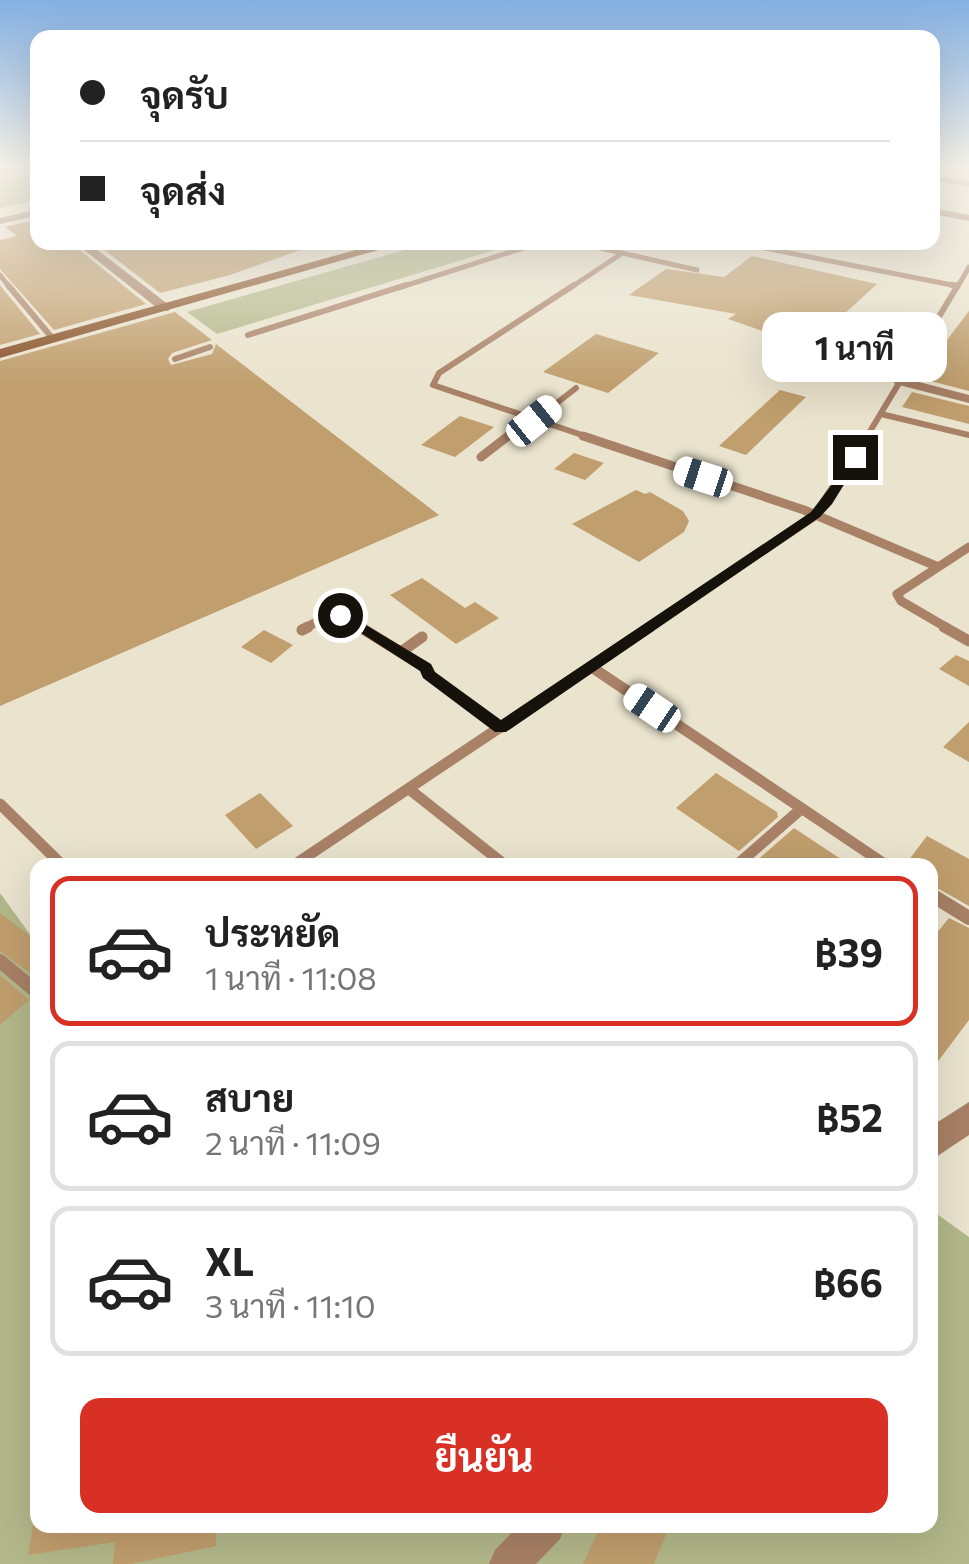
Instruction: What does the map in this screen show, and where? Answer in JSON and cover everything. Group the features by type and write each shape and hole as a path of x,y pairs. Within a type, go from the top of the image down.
{"street":[{"path":"89,250 165,308"},
{"path":"0,354 375,250"},
{"path":"900,382 969,398"},
{"path":"938,1140 969,1117"},
{"path":"509,1564 538,1533"}],"lane":[{"path":"248,335 517,250"},
{"path":"604,250 697,270"},
{"path":"773,250 969,292"},
{"path":"621,254 432,381 436,388 816,514 936,566"},
{"path":"305,858 816,514 826,504 969,268"},
{"path":"0,275 54,339"},
{"path":"176,359 210,348"},
{"path":"480,457 576,388"},
{"path":"881,414 969,436"},
{"path":"969,547 901,588 898,597 969,641"},
{"path":"302,630 321,617 340,615 400,652 500,728"},
{"path":"400,652 422,637"},
{"path":"592,668 876,858"},
{"path":"410,789 496,858"},
{"path":"0,804 55,858"},
{"path":"745,858 801,808"},
{"path":"938,899 969,918"},
{"path":"0,961 30,986"}],"green space":[{"path":"404,250 495,250 217,334 187,312"},
{"path":"0,893 30,934 30,1533 938,1533 938,1215 969,1237 969,1564 0,1564"}],"building":[{"path":"0,240 30,240 30,250 80,250 146,304 54,330 0,269"},
{"path":"104,250 300,250 230,275 160,293"},
{"path":"752,256 877,284 808,347 728,319 736,314 629,295 666,269 724,277"},
{"path":"0,285 3,289 40,334 0,345"},
{"path":"969,311 969,391 923,379 944,344"},
{"path":"175,312 212,340 172,353 168,359 171,365 212,354 216,344 439,515 0,706 0,361"},
{"path":"596,334 659,353 608,393 543,372"},
{"path":"780,390 806,397 746,455 719,446"},
{"path":"912,392 969,406 969,424 902,407"},
{"path":"460,416 494,427 455,457 421,445"},
{"path":"574,453 604,463 585,480 554,469"},
{"path":"636,490 650,492 683,511 689,521 684,532 639,562 572,524"},
{"path":"422,578 465,608 475,602 499,618 456,644 390,595"},
{"path":"264,630 293,645 271,663 241,647"},
{"path":"956,655 969,661 969,686 939,669"},
{"path":"969,722 969,762 943,747"},
{"path":"716,773 777,812 778,817 739,851 676,808"},
{"path":"260,793 293,826 256,849 225,815"},
{"path":"794,828 839,858 760,858"},
{"path":"927,836 969,859 969,906 938,889 938,858 910,858"},
{"path":"0,913 30,936 30,973 0,951"},
{"path":"949,918 969,928 969,1020 938,1061 938,931"},
{"path":"0,975 29,1000 0,1025"},
{"path":"32,1533 216,1533 216,1546 131,1564 113,1564 115,1542 28,1555"},
{"path":"597,1533 667,1533 654,1564 583,1564"}],"route":[{"path":"340,615 426,668 428,674 500,728 816,514 855,457"}]}
